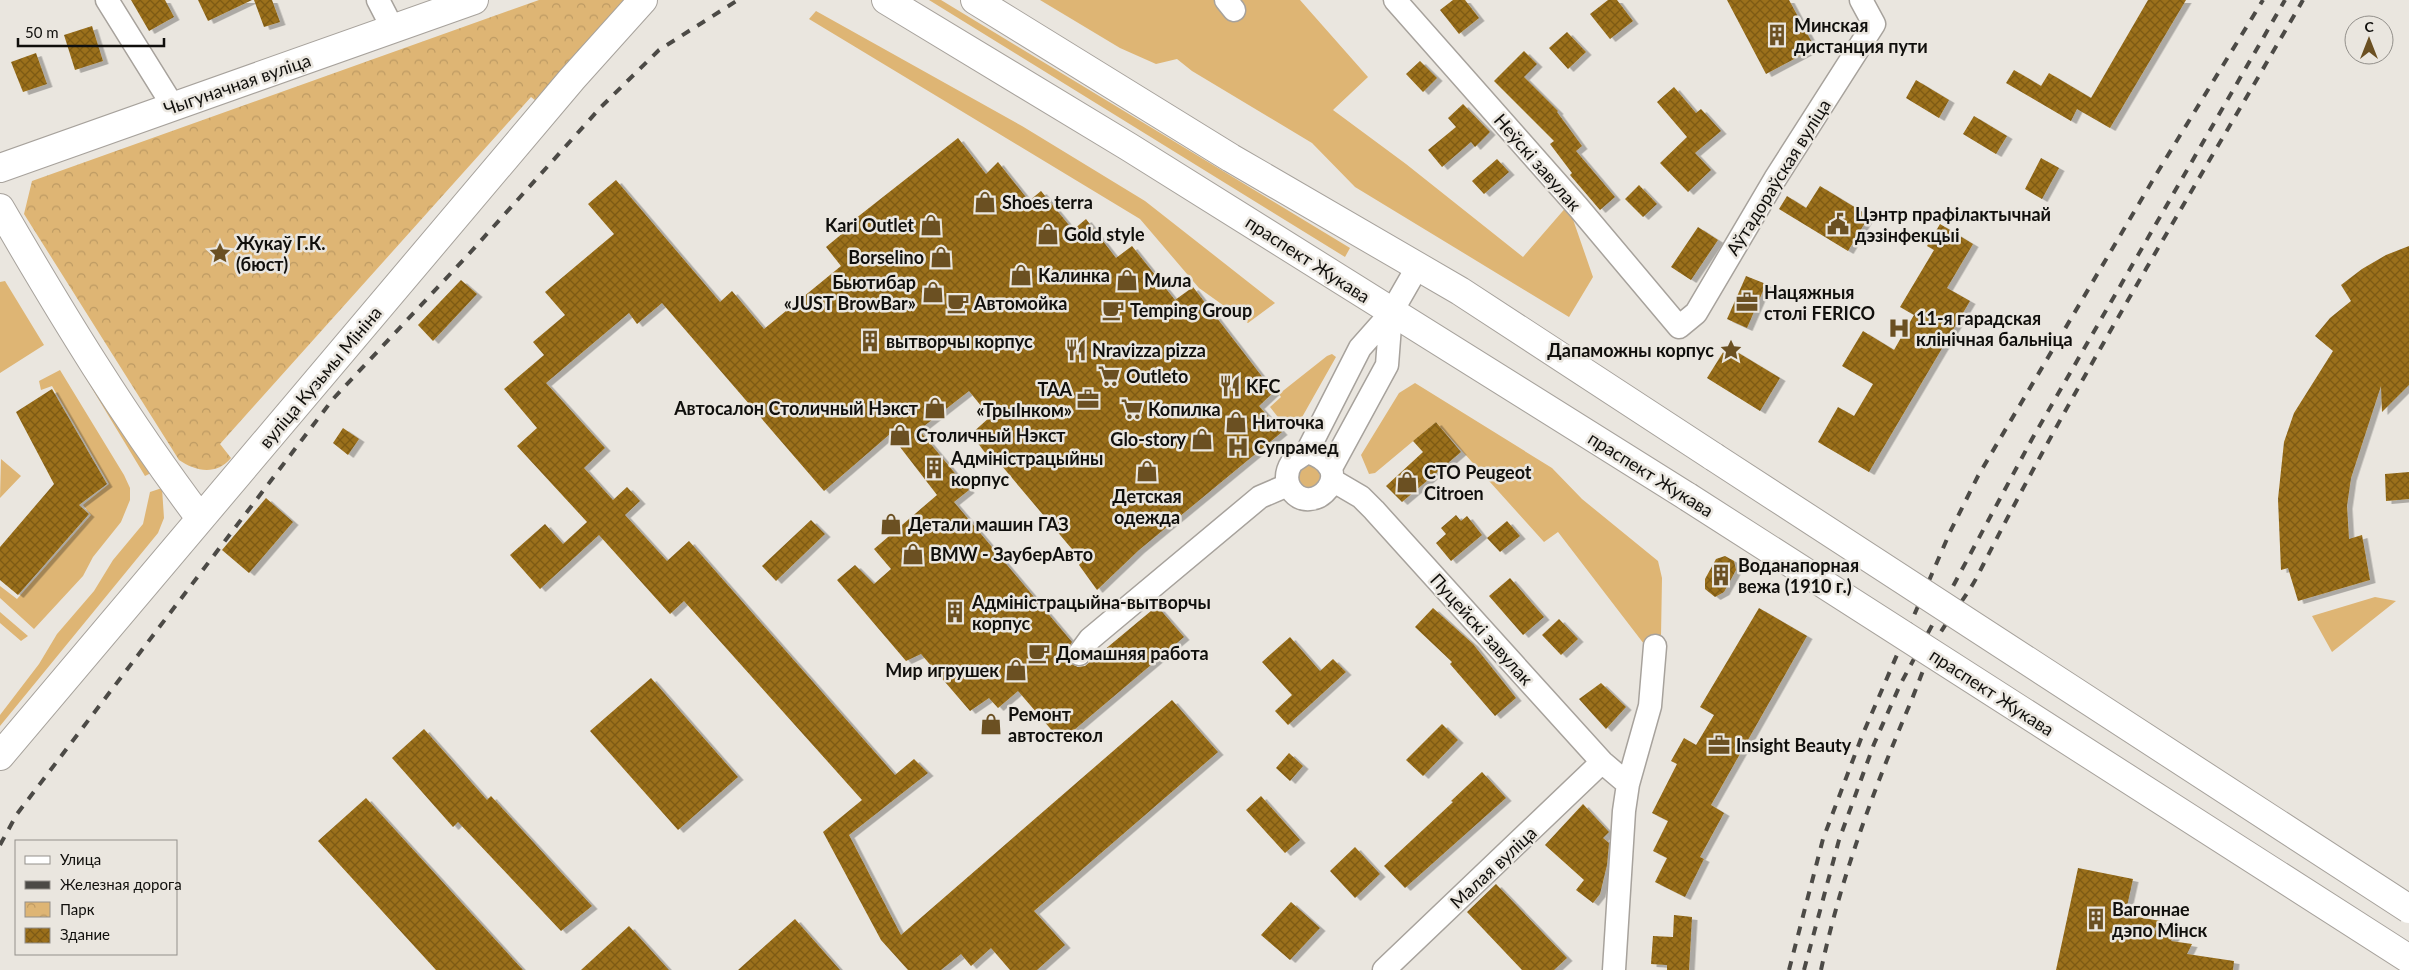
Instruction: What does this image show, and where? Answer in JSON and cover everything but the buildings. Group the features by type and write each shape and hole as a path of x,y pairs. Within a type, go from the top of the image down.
{"main road":[{"name":"Чыгуначная вуліца","path":"0,168 474,0"},
{"name":"вуліца Кузьмы Мініна","path":"0,756 572,79 643,0"},
{"name":"праспект Жукава","path":"886,0 1137,152 1688,497 2409,959"},
{"path":"975,0 1232,158 1418,266 2409,908"},
{"path":"0,208 116,399 167,475 200,518"}],"street":[{"path":"107,0 173,106"},
{"path":"378,0 393,29"},
{"name":"Неўскі завулак","path":"1395,0 1578,207 1679,327"},
{"name":"Аўтадораўская вуліца","path":"1679,327 1696,313 1774,179 1874,24 1861,0"},
{"path":"1288,485 1289,467 1297,457 1308,452 1360,348 1391,312 1418,266"},
{"path":"1288,485 1301,497 1312,499 1328,490 1332,474 1387,366 1391,312"},
{"path":"1308,452 1322,456 1332,474"},
{"name":"Пуцейскі завулак","path":"1332,474 1374,510 1602,762 1628,784"},
{"path":"1079,654 1090,639 1260,497 1288,485"},
{"path":"1614,970 1624,811 1628,784 1650,706 1655,646"},
{"name":"Малая вуліца","path":"1384,970 1602,762"}],"green space":[{"path":"539,0 628,0 540,104 531,97 220,444 231,458 219,467 205,470 192,467 179,460 24,214 32,181"},
{"path":"929,0 941,0 1350,248 1345,257"},
{"path":"1040,0 1300,0 1368,77 1333,110 1406,164 1523,257 1568,205 1593,277 1569,317 1355,187 1312,143 1192,71 1177,59 1156,64 1120,48"},
{"path":"816,11 1022,126 1145,201 1275,303 1248,323 1199,288 1140,219 809,19"},
{"path":"5,281 44,345 0,373 0,282"},
{"path":"1332,354 1336,357 1301,419 1288,430 1270,407 1281,397 1279,394"},
{"path":"79,367 86,370 151,473 145,476"},
{"path":"60,370 124,475 130,488 130,500 121,522 93,557 83,576 34,629 0,598 0,586 17,599 91,515 83,505 109,484 52,386 41,390 39,381"},
{"path":"1415,383 1552,468 1582,499 1658,561 1662,578 1661,636 1644,644 1558,532 1544,542 1436,422 1375,473 1369,474 1361,455 1399,393"},
{"path":"1,459 21,476 0,498"},
{"path":"1309,466 1317,469 1320,477 1317,485 1309,488 1301,485 1298,477 1301,469"},
{"path":"162,488 164,518 158,533 0,726 0,715 39,664 57,634 94,591 113,560 143,524 150,492"},
{"path":"2375,597 2396,601 2332,652 2312,616"},
{"path":"0,612 28,636 21,641 0,623"}],"railway":[{"path":"0,845 17,814 333,399 468,255 601,107 659,50 738,0"},
{"path":"1789,970 1823,839 1862,736 1950,532 1978,476 2157,173 2263,0"},
{"path":"1804,970 1839,840 1874,744 1900,685 2032,439 2285,0"},
{"path":"1821,970 1847,871 1858,838 1881,774 1934,644 1976,579 2097,354 2303,0"}],"place":[{"name":"Минская дистанция пути","path":"1777,35"},
{"name":"Shoes terra","path":"985,202"},
{"name":"Цэнтр прафілактычнай дэзінфекцыі","path":"1838,224"},
{"name":"Kari Outlet","path":"931,225"},
{"name":"Gold style","path":"1048,234"},
{"name":"Жукаў Г.К. (бюст)","path":"220,253"},
{"name":"Borselino","path":"941,257"},
{"name":"Калинка","path":"1021,275"},
{"name":"Мила","path":"1127,280"},
{"name":"Бьютибар «JUST BrowBar»","path":"933,292"},
{"name":"Нацяжныя столі FERICO","path":"1747,302"},
{"name":"Автомойка","path":"958,303"},
{"name":"Temping Group","path":"1113,310"},
{"name":"11-я гарадская клінічная бальніца","path":"1899,328"},
{"name":"вытворчы корпус","path":"870,341"},
{"name":"Nravizza pizza","path":"1076,350"},
{"name":"Дапаможны корпус","path":"1731,350"},
{"name":"Outleto","path":"1109,376"},
{"name":"KFC","path":"1230,386"},
{"name":"ТАА «ТрыІнком»","path":"1088,399"},
{"name":"Автосалон Столичный Нэкст","path":"935,408"},
{"name":"Копилка","path":"1132,409"},
{"name":"Ниточка","path":"1236,422"},
{"name":"Столичный Нэкст","path":"900,435"},
{"name":"Glo-story","path":"1202,439"},
{"name":"Супрамед","path":"1238,447"},
{"name":"Адміністрацыйны корпус","path":"934,468"},
{"name":"Детская одежда","path":"1147,471"},
{"name":"СТО Peugeot Citroen","path":"1407,482"},
{"name":"Детали машин ГАЗ","path":"891,524"},
{"name":"BMW - ЗауберАвто","path":"913,554"},
{"name":"Воданапорная вежа (1910 г.)","path":"1721,575"},
{"name":"Адміністрацыйна-вытворчы корпус","path":"955,612"},
{"name":"Домашняя работа","path":"1039,653"},
{"name":"Мир игрушек","path":"1016,670"},
{"name":"Ремонт автостекол","path":"991,724"},
{"name":"Insight Beauty","path":"1719,745"},
{"name":"Вагоннае дэпо Мінск","path":"2096,919"}]}
